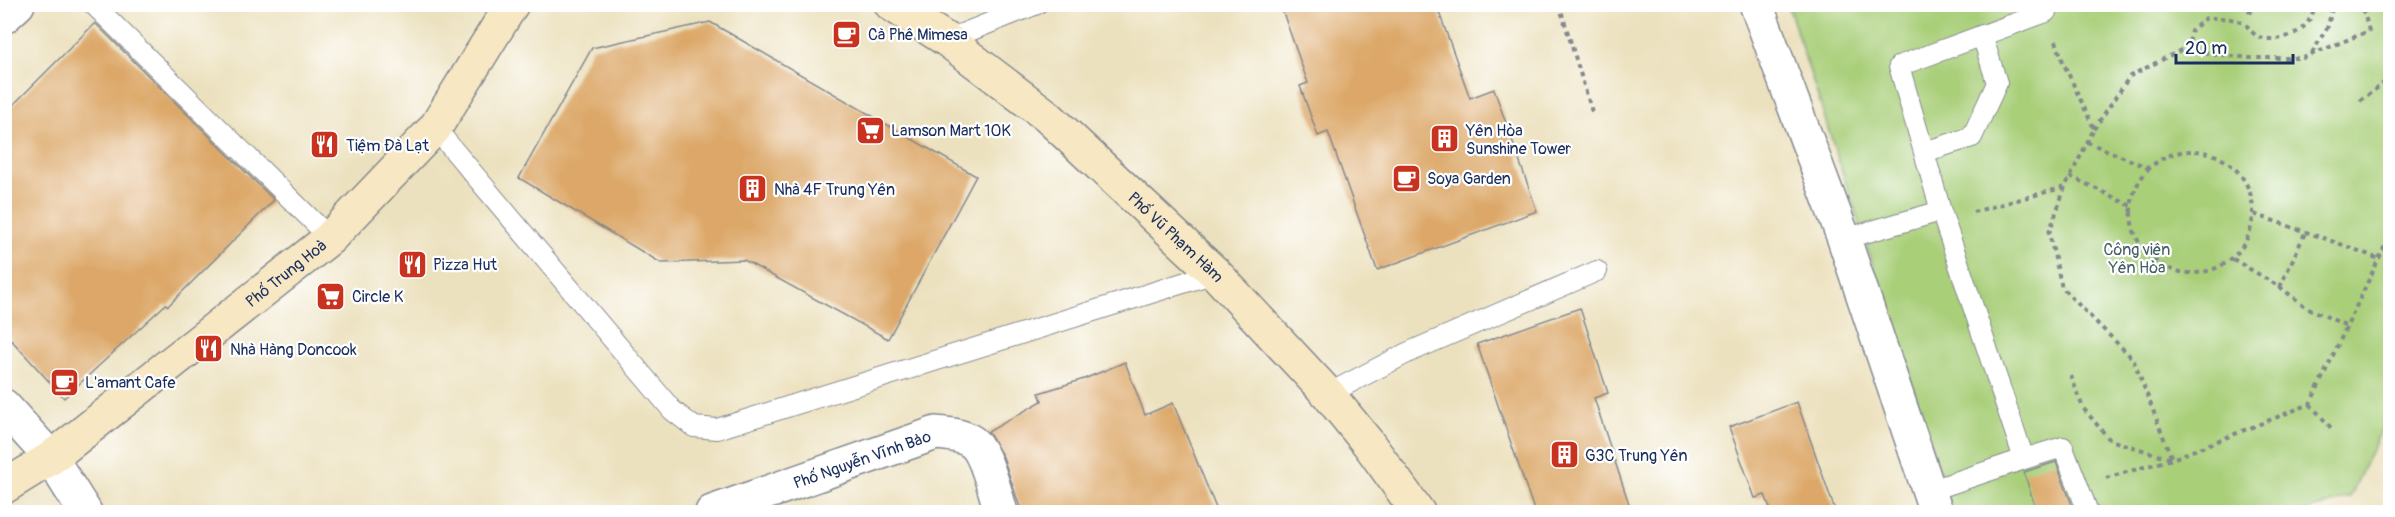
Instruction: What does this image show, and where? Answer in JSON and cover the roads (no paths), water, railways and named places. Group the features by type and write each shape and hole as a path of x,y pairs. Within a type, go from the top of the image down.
{"street":[{"path":"4,17 18,4"},
{"name":"Phố Trung Hoà","path":"4,487 51,458 330,238 435,128 512,4"},
{"name":"Phố Vũ Phạm Hàm","path":"891,4 947,40 1047,116 1215,273 1328,394 1368,443 1418,513"},
{"path":"1756,4 1844,240 1933,502"},
{"path":"4,406 51,458 85,513"},
{"name":"Phố Nguyễn Vĩnh Bảo","path":"721,511 936,433 959,436 974,443 983,458 1002,513"}],"lane":[{"path":"93,4 330,238"},
{"path":"947,40 1037,4"},
{"path":"2024,459 1941,211 1899,66 2046,12"},
{"path":"1924,152 1972,137 1997,83 1982,35"},
{"path":"435,128 672,410 694,427 717,429 1215,273"},
{"path":"1844,240 1941,211"},
{"path":"1328,394 1407,353 1597,271"},
{"path":"1933,502 2024,459 2063,447 2088,513"}],"place":[{"name":"Cà Phê Mimesa","path":"847,34"},
{"name":"Lamson Mart 10K","path":"870,130"},
{"name":"Yên Hòa Sunshine Tower","path":"1445,139"},
{"name":"Tiệm Đà Lạt","path":"325,145"},
{"name":"Soya Garden","path":"1406,178"},
{"name":"Nhà 4F Trung Yên","path":"753,189"},
{"name":"Pizza Hut","path":"412,264"},
{"name":"Circle K","path":"331,296"},
{"name":"Nhà Hàng Doncook","path":"209,349"},
{"name":"L'amant Cafe","path":"64,382"},
{"name":"G3C Trung Yên","path":"1564,455"}],"park label":[{"name":"Công viên Yên Hòa","path":"2137,258"}]}
